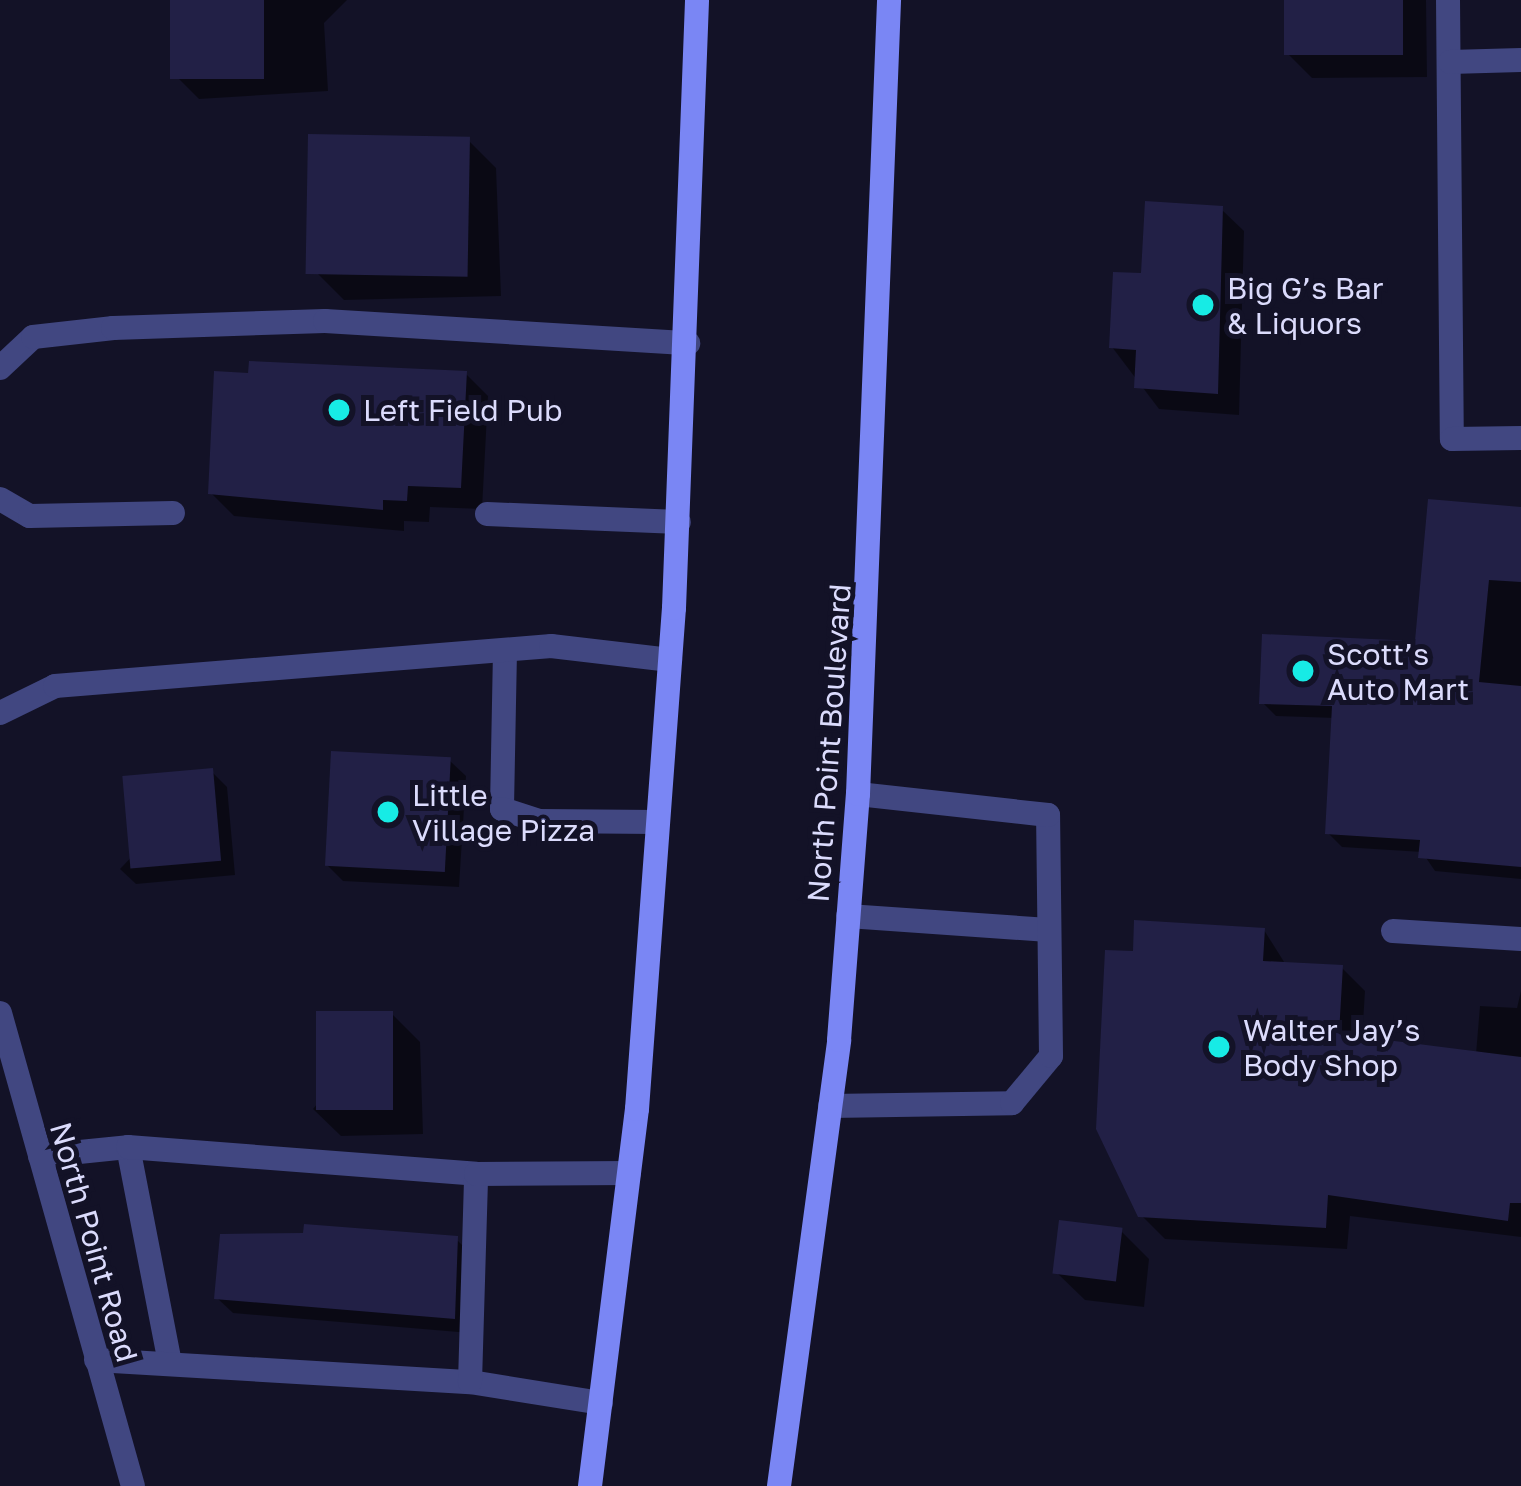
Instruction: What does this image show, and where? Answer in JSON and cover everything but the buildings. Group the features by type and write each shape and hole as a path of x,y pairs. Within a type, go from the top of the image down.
{"main road":[{"path":"590,1486 629,1174 670,660 688,343 697,0"},
{"name":"North Point Boulevard","path":"779,1486 830,1106 858,794 889,0"}],"street":[{"path":"1448,0 1452,439 1521,438"},
{"path":"1450,62 1521,60"},
{"path":"0,368 33,337 137,327 325,321 688,343"},
{"path":"0,499 30,516 172,513"},
{"path":"487,514 679,522"},
{"path":"0,713 55,686 505,651 670,660"},
{"path":"505,651 502,809 538,821 658,822"},
{"path":"830,1106 1012,1102 1051,1056 1048,815 858,794"},
{"path":"848,916 1049,930"},
{"path":"1394,932 1521,939"},
{"name":"North Point Road","path":"0,1013 96,1360 135,1482"},
{"path":"40,1156 128,1148 476,1174 629,1174"},
{"path":"128,1148 170,1364"},
{"path":"470,1382 476,1174"},
{"path":"96,1360 470,1382 601,1403"}],"place":[{"name":"Big G’s Bar & Liquors","path":"1203,305"},
{"name":"Left Field Pub","path":"339,410"},
{"name":"Scott’s Auto Mart","path":"1303,671"},
{"name":"Little Village Pizza","path":"388,812"},
{"name":"Walter Jay’s Body Shop","path":"1219,1047"}]}
